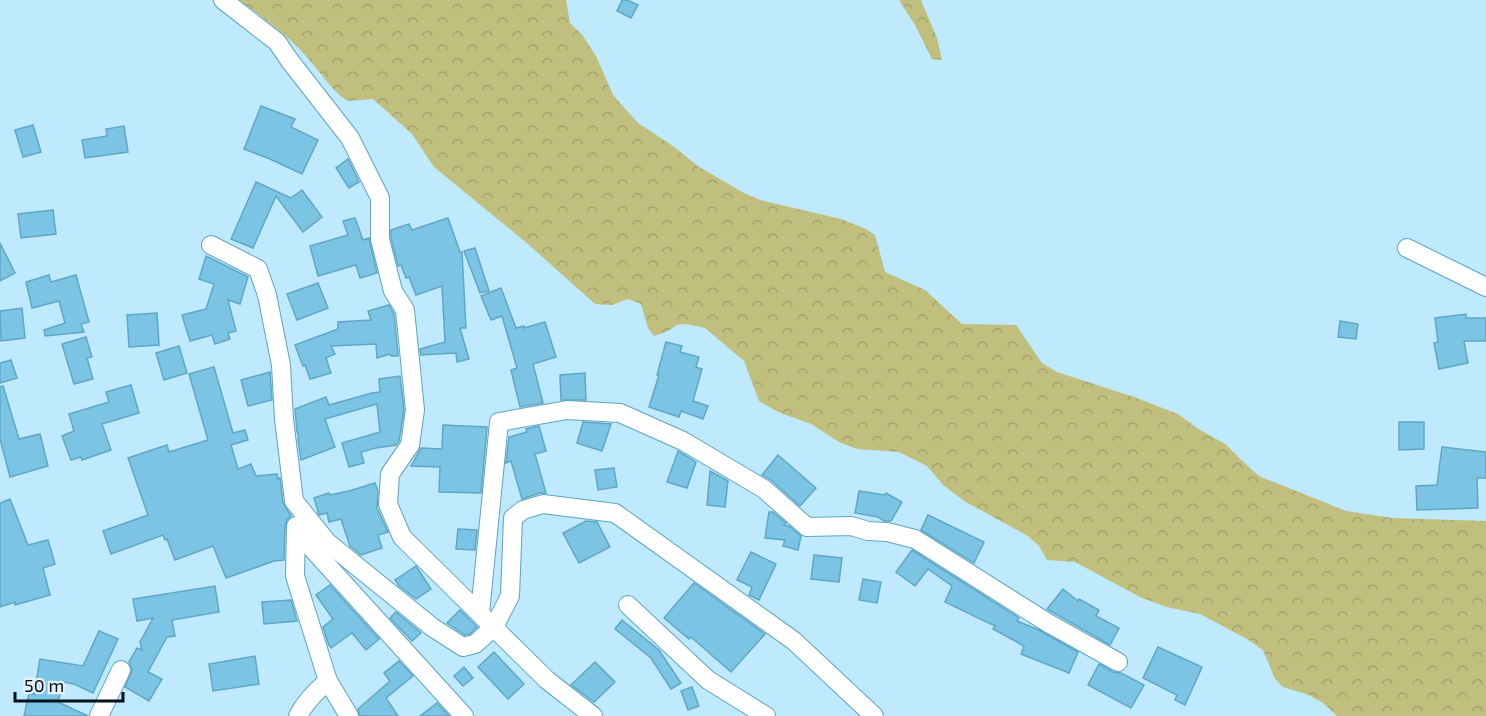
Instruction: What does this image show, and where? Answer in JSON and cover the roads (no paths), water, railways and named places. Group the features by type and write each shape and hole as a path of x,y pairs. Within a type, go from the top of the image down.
{"street":[{"path":"222,0 277,42 350,138 380,198 380,239 393,291 405,310 415,410 410,445 390,474 388,504 402,537 547,680 593,716"},
{"path":"211,245 258,269 267,295 281,365 284,419 297,532 295,576 328,681 349,716"},
{"path":"1407,248 1486,286"},
{"path":"480,613 499,422 567,411 621,413 683,441 764,489 807,527 851,526 915,539 1048,623 1118,662"},
{"path":"294,501 327,542 432,627 463,647 475,644 494,627 510,596 513,518 523,510 543,504 615,513 794,641 874,716"},
{"path":"297,532 464,716"},
{"path":"628,605 708,680 766,716"},
{"path":"99,716 121,669"},
{"path":"298,716 316,691 328,681"}]}
